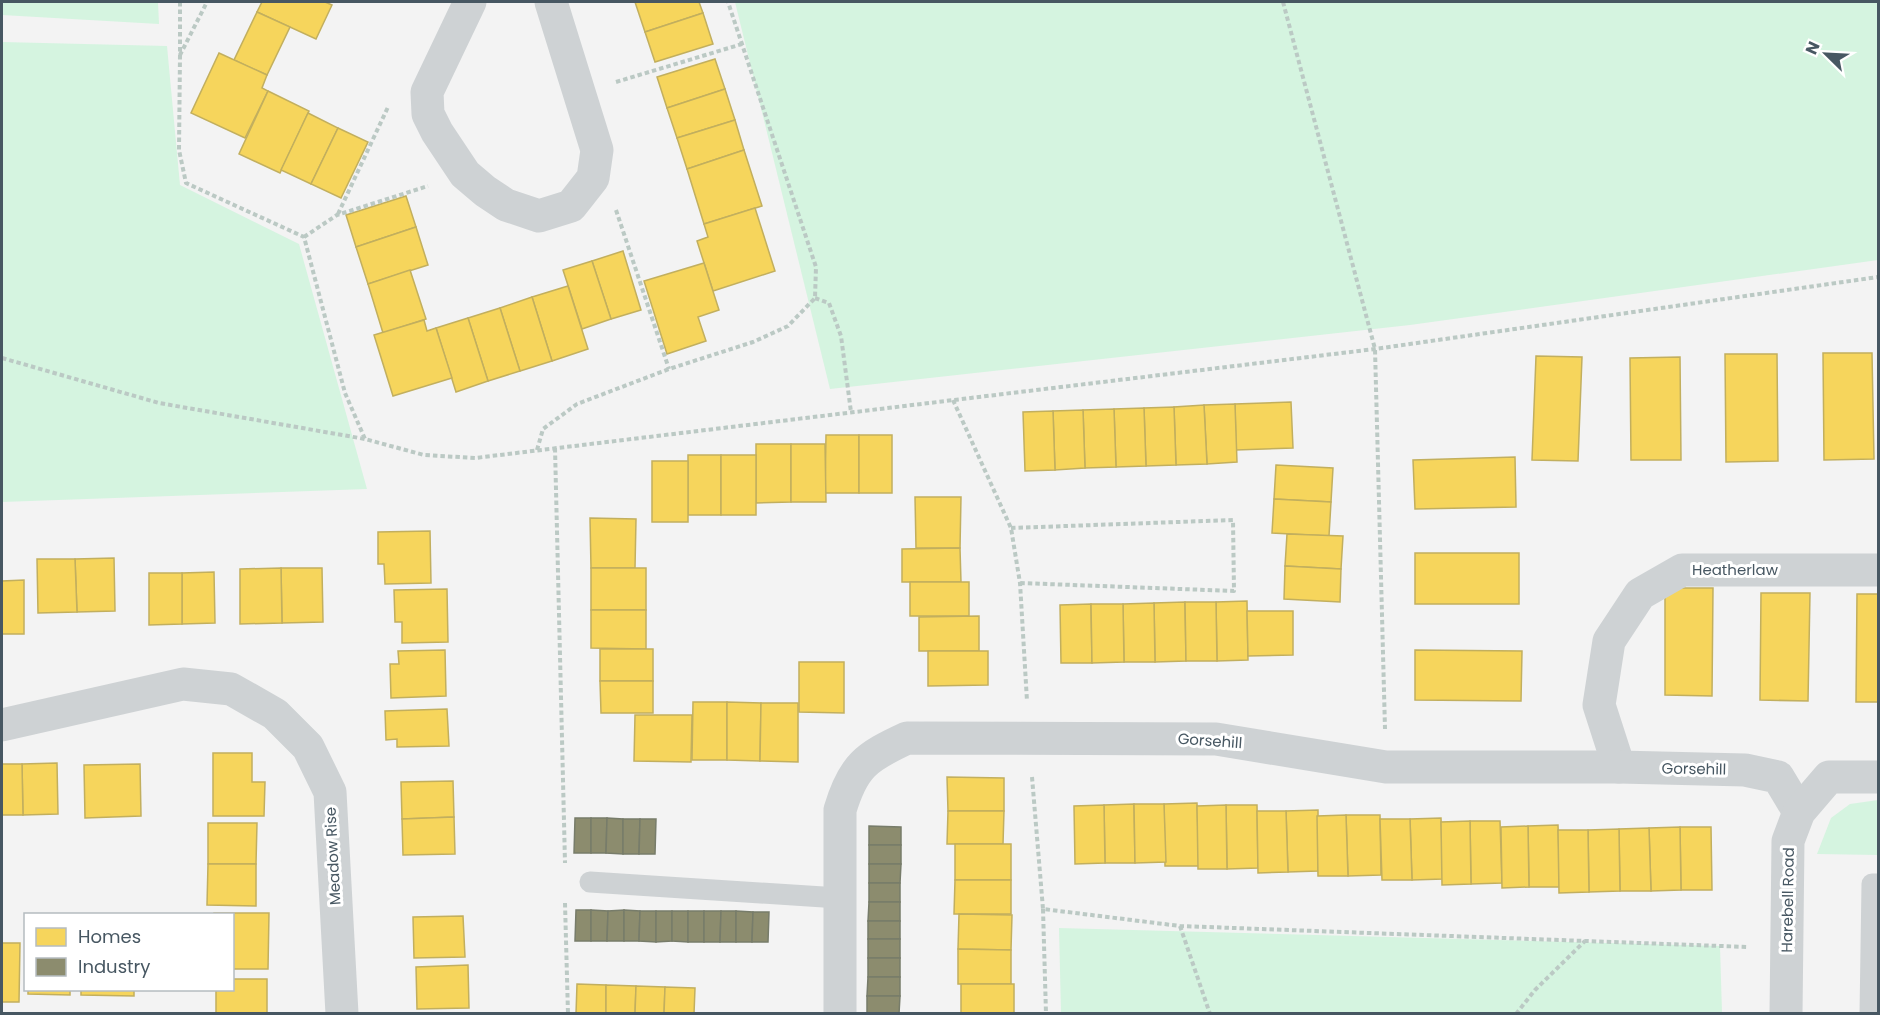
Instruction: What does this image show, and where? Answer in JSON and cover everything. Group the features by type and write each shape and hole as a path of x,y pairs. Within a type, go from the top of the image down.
{"street":[{"path":"470,2 427,92 428,114 465,174 506,205 539,216 571,206 593,178 597,150 550,2"},
{"name":"Heatherlaw","path":"1619,767 1599,705 1609,641 1640,594 1682,570 1878,570"},
{"name":"Meadow Rise","path":"2,725 183,684 231,689 275,714 308,747 330,792 342,1014"},
{"name":"Gorsehill","path":"840,1014 840,810 847,786 861,765 878,751 907,738 1216,739 1386,767 1619,767 1745,770 1778,777 1799,812"},
{"name":"Harebell Road","path":"1786,1014 1788,841 1799,812 1829,777 1878,777"}],"lane":[{"path":"590,882 839,898"},
{"path":"1870,1014 1872,884 1878,884"}],"path":[{"path":"180,2 179,150 186,183 304,237"},
{"path":"180,55 207,2"},
{"path":"537,450 543,429 577,404 669,369 753,342 788,326 815,298 816,267 729,2"},
{"path":"1283,2 1375,349 1386,767"},
{"path":"580,93 742,44"},
{"path":"337,214 396,90 427,92"},
{"path":"304,237 337,214 465,174"},
{"path":"593,178 613,200 669,369"},
{"path":"304,237 345,393 365,439"},
{"path":"2,358 159,403 365,439 424,455 475,458 1375,349 1878,277"},
{"path":"815,298 829,303 841,336 851,412"},
{"path":"953,400 1011,528 1020,583 1029,738 1043,909 1046,1014"},
{"path":"555,448 565,872"},
{"path":"1011,528 1233,520 1234,591 1020,583"},
{"path":"565,895 568,1014"},
{"path":"1043,909 1179,926 1787,948"},
{"path":"1179,926 1210,1014"},
{"path":"1516,1014 1535,990 1585,941"}],"green space":[{"path":"2,2 158,2 159,24 2,15"},
{"path":"735,2 1878,2 1878,260 1410,325 830,389"},
{"path":"2,42 167,46 180,185 299,244 367,489 2,502"},
{"path":"1878,800 1878,855 1817,854 1831,818 1850,804"},
{"path":"1059,928 1720,946 1722,1013 1061,1013"}],"building: Homes":[{"path":"262,2 325,2 332,5 316,39 257,12"},
{"path":"635,2 699,2 703,13 645,32"},
{"path":"257,12 290,27 267,75 234,60"},
{"path":"703,13 713,44 655,62 645,32"},
{"path":"219,53 267,75 262,88 268,91 245,138 191,113"},
{"path":"715,59 725,89 667,108 657,77"},
{"path":"725,89 735,120 677,138 667,108"},
{"path":"268,91 309,111 280,173 239,154"},
{"path":"308,113 338,128 311,184 281,170"},
{"path":"735,120 744,150 687,169 677,138"},
{"path":"338,128 368,142 341,198 311,184"},
{"path":"744,150 762,206 704,224 687,169"},
{"path":"406,196 416,227 356,247 346,215"},
{"path":"755,208 775,271 713,291 697,241 708,237 704,224"},
{"path":"416,227 428,265 368,284 356,247"},
{"path":"623,251 641,310 611,319 592,261"},
{"path":"592,261 611,319 582,329 563,270"},
{"path":"704,263 719,310 698,317 706,341 667,354 644,281"},
{"path":"410,270 426,319 383,333 368,284"},
{"path":"568,286 588,349 552,361 532,297"},
{"path":"532,297 552,361 520,371 500,308"},
{"path":"500,308 520,371 488,381 468,318"},
{"path":"468,318 488,381 456,392 436,328"},
{"path":"424,320 427,331 436,328 452,378 393,396 374,335"},
{"path":"1823,353 1872,353 1874,459 1824,460"},
{"path":"1725,354 1777,354 1778,461 1726,462"},
{"path":"1536,356 1582,357 1578,461 1532,460"},
{"path":"1680,357 1681,460 1631,460 1630,358"},
{"path":"1291,402 1293,448 1236,450 1235,404"},
{"path":"1235,404 1237,462 1207,464 1204,405"},
{"path":"1204,405 1207,464 1176,465 1174,407"},
{"path":"1174,407 1176,465 1146,466 1144,408"},
{"path":"1144,408 1146,466 1116,467 1114,409"},
{"path":"1114,409 1116,467 1085,468 1083,410"},
{"path":"1083,410 1085,468 1055,470 1053,411"},
{"path":"1053,411 1055,470 1025,471 1023,412"},
{"path":"826,435 859,435 859,493 825,493"},
{"path":"859,435 892,435 892,493 859,493"},
{"path":"756,444 791,444 791,502 756,503"},
{"path":"791,444 825,444 826,502 791,502"},
{"path":"688,455 721,455 721,515 688,515"},
{"path":"721,455 756,455 756,515 721,515"},
{"path":"1515,457 1516,507 1415,509 1413,460"},
{"path":"652,461 688,461 688,522 652,522"},
{"path":"1276,465 1333,468 1331,502 1274,499"},
{"path":"915,497 961,497 960,548 916,548"},
{"path":"1274,499 1331,502 1329,536 1272,533"},
{"path":"590,518 636,519 635,568 591,568"},
{"path":"430,531 431,583 385,584 384,564 378,564 378,532"},
{"path":"1287,534 1343,536 1341,569 1285,566"},
{"path":"960,548 961,582 902,582 902,549"},
{"path":"1415,553 1519,553 1519,604 1415,604"},
{"path":"114,558 115,611 77,612 75,559"},
{"path":"37,559 75,559 77,612 38,613"},
{"path":"1285,566 1341,569 1340,602 1284,599"},
{"path":"281,568 322,568 323,622 282,623"},
{"path":"281,568 282,623 240,624 240,569"},
{"path":"591,568 646,568 646,610 591,610"},
{"path":"214,572 215,623 182,624 182,573"},
{"path":"149,573 182,573 182,624 149,625"},
{"path":"24,580 24,634 2,634 2,581"},
{"path":"910,582 969,582 969,616 910,616"},
{"path":"1665,588 1713,588 1712,696 1665,695"},
{"path":"447,589 448,642 402,643 402,622 395,622 394,590"},
{"path":"1761,593 1810,593 1808,701 1760,700"},
{"path":"1857,594 1878,594 1878,702 1856,702"},
{"path":"1247,601 1248,660 1217,661 1216,602"},
{"path":"1185,602 1186,661 1155,662 1154,603"},
{"path":"1185,602 1216,602 1217,661 1186,661"},
{"path":"1154,603 1155,662 1124,662 1123,604"},
{"path":"1091,604 1092,663 1061,663 1060,605"},
{"path":"1091,604 1123,604 1124,662 1092,663"},
{"path":"591,610 646,610 646,649 591,648"},
{"path":"1247,611 1293,611 1293,655 1248,656"},
{"path":"979,616 979,651 919,651 919,617"},
{"path":"600,649 653,649 653,681 600,681"},
{"path":"445,650 446,696 391,698 390,664 399,664 398,651"},
{"path":"1415,650 1522,651 1521,701 1415,700"},
{"path":"928,651 988,651 988,685 928,686"},
{"path":"799,662 844,662 844,713 799,712"},
{"path":"600,681 653,681 653,713 601,713"},
{"path":"693,702 727,702 727,760 692,760"},
{"path":"727,702 761,703 760,761 727,760"},
{"path":"761,703 798,703 798,762 760,761"},
{"path":"447,709 449,746 397,747 397,739 386,740 385,711"},
{"path":"635,715 692,715 691,762 634,761"},
{"path":"213,753 252,753 252,782 265,782 264,816 213,816"},
{"path":"57,763 58,814 23,815 22,764"},
{"path":"2,764 22,764 23,815 2,815"},
{"path":"140,764 141,816 85,818 84,765"},
{"path":"947,777 1004,778 1004,811 948,811"},
{"path":"453,781 454,817 402,819 401,782"},
{"path":"1197,803 1199,866 1165,866 1164,804"},
{"path":"1134,804 1135,863 1105,863 1104,805"},
{"path":"1134,804 1164,804 1166,862 1135,863"},
{"path":"1104,805 1105,863 1075,864 1074,806"},
{"path":"1226,805 1257,805 1258,868 1227,869"},
{"path":"1226,805 1227,869 1198,869 1197,806"},
{"path":"1318,810 1318,871 1288,872 1286,811"},
{"path":"948,811 1004,811 1003,844 947,844"},
{"path":"1257,811 1286,811 1288,872 1258,873"},
{"path":"1346,815 1380,815 1381,875 1348,876"},
{"path":"1346,815 1348,876 1318,876 1317,816"},
{"path":"454,817 455,854 403,855 402,819"},
{"path":"1441,818 1443,879 1412,880 1410,819"},
{"path":"1380,819 1410,819 1412,880 1382,880"},
{"path":"1470,821 1500,821 1502,883 1471,884"},
{"path":"1470,821 1471,884 1442,885 1441,822"},
{"path":"208,823 257,823 256,864 208,864"},
{"path":"1558,825 1560,887 1529,887 1528,826"},
{"path":"1528,826 1529,887 1502,888 1501,827"},
{"path":"1680,827 1711,827 1712,890 1681,890"},
{"path":"1680,827 1681,890 1651,891 1649,828"},
{"path":"1649,828 1651,891 1620,891 1619,829"},
{"path":"1619,829 1620,891 1589,892 1588,830"},
{"path":"1558,830 1588,830 1589,892 1559,893"},
{"path":"955,844 1011,844 1011,880 955,880"},
{"path":"208,864 256,864 256,906 207,905"},
{"path":"955,880 1011,880 1011,914 954,914"},
{"path":"234,913 269,913 268,969 234,969"},
{"path":"959,914 1012,915 1011,950 958,949"},
{"path":"463,916 465,957 414,958 413,917"},
{"path":"2,943 20,943 19,1002 2,1002"},
{"path":"958,949 1011,950 1011,984 958,984"},
{"path":"468,965 469,1008 417,1009 416,967"},
{"path":"234,979 267,979 267,1014 216,1014 216,991 234,991"},
{"path":"577,984 606,985 606,1014 576,1014"},
{"path":"961,984 1014,984 1014,1014 961,1014"},
{"path":"606,985 636,986 635,1014 606,1014"},
{"path":"636,986 665,987 664,1014 635,1014"},
{"path":"665,987 695,988 694,1014 664,1014"},
{"path":"28,991 70,991 70,995 28,994"},
{"path":"81,991 134,991 134,996 81,995"}],"building: Industry":[{"path":"575,818 591,818 591,853 574,853"},
{"path":"591,818 607,818 606,853 591,853"},
{"path":"607,818 623,819 623,854 606,853"},
{"path":"623,819 640,819 639,854 623,854"},
{"path":"640,819 656,819 655,854 639,854"},
{"path":"869,826 901,827 901,845 869,845"},
{"path":"869,845 901,845 901,864 869,864"},
{"path":"869,864 901,864 900,883 869,883"},
{"path":"869,883 900,883 900,902 869,902"},
{"path":"869,902 900,902 900,921 868,921"},
{"path":"576,910 591,910 591,941 575,941"},
{"path":"591,910 608,911 607,941 591,941"},
{"path":"624,910 624,941 607,941 608,911"},
{"path":"624,910 640,911 639,941 624,941"},
{"path":"640,911 656,911 656,942 639,941"},
{"path":"656,911 672,911 672,941 656,942"},
{"path":"672,911 688,911 688,942 672,941"},
{"path":"688,911 704,911 704,942 688,942"},
{"path":"704,911 721,911 720,942 704,942"},
{"path":"721,911 736,911 736,942 720,942"},
{"path":"736,911 753,912 752,942 736,942"},
{"path":"753,912 769,912 768,942 752,942"},
{"path":"868,921 900,921 900,939 868,939"},
{"path":"868,939 900,939 900,958 868,958"},
{"path":"868,958 900,958 900,977 868,977"},
{"path":"868,977 900,977 900,996 867,996"},
{"path":"867,996 900,996 899,1014 867,1014"}]}
